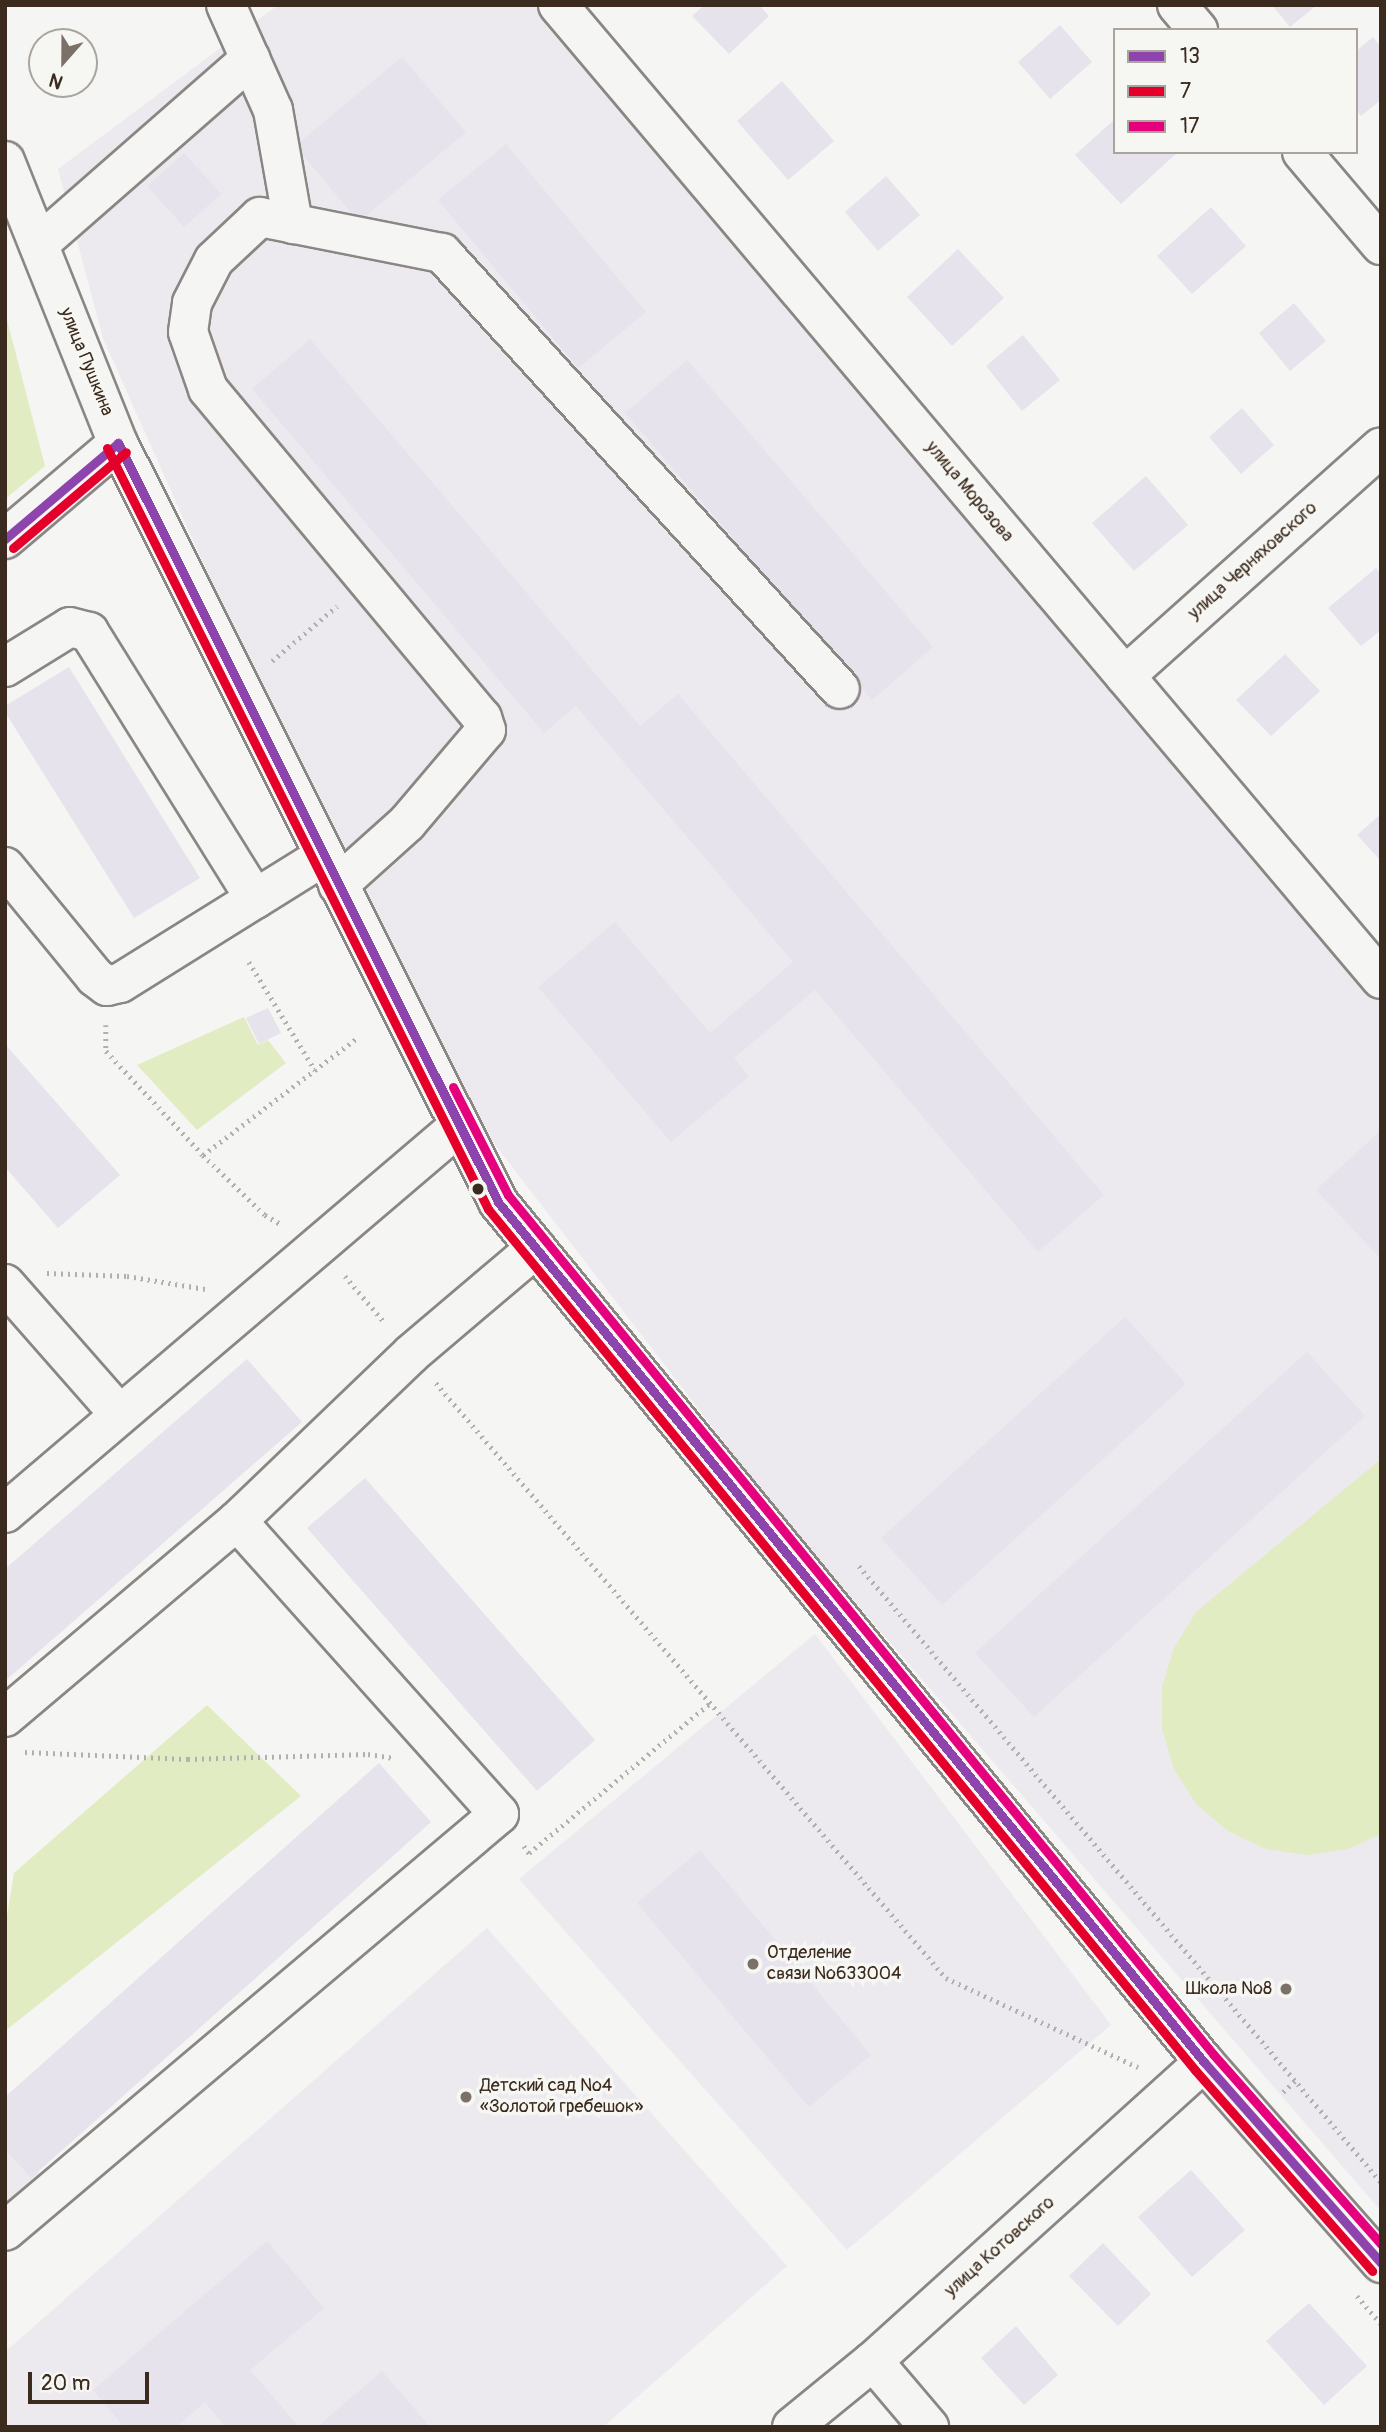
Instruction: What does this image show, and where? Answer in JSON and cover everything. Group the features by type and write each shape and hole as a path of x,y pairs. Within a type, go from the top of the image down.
{"street":[{"path":"226,5 273,110 293,224"},
{"name":"улица Морозова","path":"558,5 1381,979"},
{"path":"1177,5 1196,28"},
{"path":"39,244 250,59"},
{"path":"1304,154 1381,245"},
{"name":"улица Пушкина","path":"5,162 118,443 498,1202 1191,2074 1381,2263"},
{"path":"5,867 95,977 107,986 120,983 255,900 331,871 407,823 486,730 482,718 208,388 188,332 192,303 214,260 260,217 442,253 840,689"},
{"path":"5,539 118,443"},
{"name":"улица Черняховского","path":"1125,676 1381,447"},
{"path":"5,667 70,627 89,632 255,900"},
{"path":"5,1513 459,1126"},
{"path":"12,1734 411,1354 536,1248"},
{"path":"19,1278 120,1415"},
{"path":"7,2225 499,1814 237,1521"},
{"name":"улица Котовского","path":"792,2427 873,2361 1191,2074"},
{"path":"873,2361 929,2427"}],"path":[{"path":"296,641 367,580"},
{"path":"248,962 315,1070"},
{"path":"107,986 106,1051 265,1215 319,1245 946,1978 1191,2074"},
{"path":"203,1154 357,1038"},
{"path":"19,1278 127,1276 258,1297"},
{"path":"859,1566 1381,2182"},
{"path":"499,1814 529,1853 710,1703"},
{"path":"12,1734 188,1759 368,1754 457,1767"},
{"path":"1354,2294 1381,2325"}],"shaded area":[{"path":"278,5 547,5 1381,946 1381,2211 781,1516 456,1094 221,603 103,338 58,169"},
{"path":"815,1634 1111,2025 847,2250 519,1879"},
{"name":"Детский сад №4 «Золотой гребешок»","path":"487,1928 787,2266 603,2427 5,2427 5,2352"},
{"path":"5,2135 62,2198 5,2245"}],"green space":[{"path":"5,312 45,466 5,499"},
{"path":"244,1017 258,1045 268,1040 286,1063 197,1130 137,1065"},
{"path":"1381,1459 1381,1834 1348,1849 1307,1855 1266,1849 1228,1831 1196,1804 1174,1769 1162,1729 1162,1687 1174,1648 1196,1612"},
{"path":"207,1705 301,1796 5,2031 5,1928 14,1873"}],"building":[{"path":"704,5 759,5 769,16 729,54 692,16"},
{"path":"1272,5 1317,5 1290,27"},
{"path":"1060,25 1092,62 1050,99 1018,62"},
{"path":"1373,37 1381,47 1381,100 1361,116 1358,112 1358,49"},
{"path":"402,57 466,132 359,222 295,146"},
{"path":"782,81 834,141 788,180 737,121"},
{"path":"1113,121 1113,154 1176,154 1121,204 1075,155"},
{"path":"506,144 646,312 578,368 438,200"},
{"path":"184,153 221,194 184,227 147,186"},
{"path":"886,176 920,215 878,251 845,212"},
{"path":"1211,207 1246,246 1192,294 1157,256"},
{"path":"958,249 1004,298 952,346 907,297"},
{"path":"1294,303 1326,341 1290,371 1259,333"},
{"path":"1023,335 1060,380 1022,411 986,366"},
{"path":"310,339 640,726 678,694 1104,1195 1038,1252 815,990 734,1058 749,1076 671,1142 538,987 615,922 710,1033 793,962 576,706 544,733 252,389"},
{"path":"687,360 933,647 872,700 625,413"},
{"path":"1242,408 1274,445 1241,474 1209,437"},
{"path":"1146,476 1188,525 1134,571 1092,523"},
{"path":"1376,568 1381,574 1381,630 1361,646 1328,608"},
{"path":"1285,654 1320,691 1271,736 1236,700"},
{"path":"69,667 200,878 134,918 5,712 5,706"},
{"path":"1381,814 1381,861 1357,835"},
{"path":"268,1008 281,1033 259,1044 246,1018"},
{"path":"5,1044 120,1175 58,1228 5,1167"},
{"path":"1381,1130 1381,1259 1316,1190"},
{"path":"1125,1317 1186,1384 942,1605 881,1538"},
{"path":"1307,1352 1365,1416 1034,1717 975,1653"},
{"path":"247,1359 302,1422 5,1681 5,1569"},
{"path":"365,1478 595,1740 537,1791 307,1528"},
{"path":"379,1763 431,1822 31,2178 5,2149 5,2097"},
{"path":"700,1850 871,2055 809,2107 637,1903"},
{"path":"1191,2170 1245,2230 1192,2277 1138,2217"},
{"path":"267,2241 324,2308 250,2370 299,2427 225,2427 205,2402 176,2427 124,2427 93,2390"},
{"path":"1103,2243 1151,2294 1118,2326 1069,2276"},
{"path":"1309,2303 1367,2366 1324,2405 1266,2341"},
{"path":"1016,2326 1058,2375 1024,2405 981,2358"},
{"path":"382,2371 430,2427 317,2427"}],"transit line":[{"name":"13","path":"118,443 498,1202 1204,2062 1381,2263"},
{"name":"13","path":"5,539 118,443"},
{"name":"7","path":"107,448 488,1209 1195,2070 1372,2271"},
{"name":"7","path":"13,548 126,452"},
{"name":"17","path":"453,1087 508,1195 1213,2054 1381,2244"}],"place":[{"name":"Отделение связи №633004","path":"753,1964"},
{"name":"Школа №8","path":"1286,1989"},
{"name":"Детский сад №4 «Золотой гребешок»","path":"466,2097"}]}
